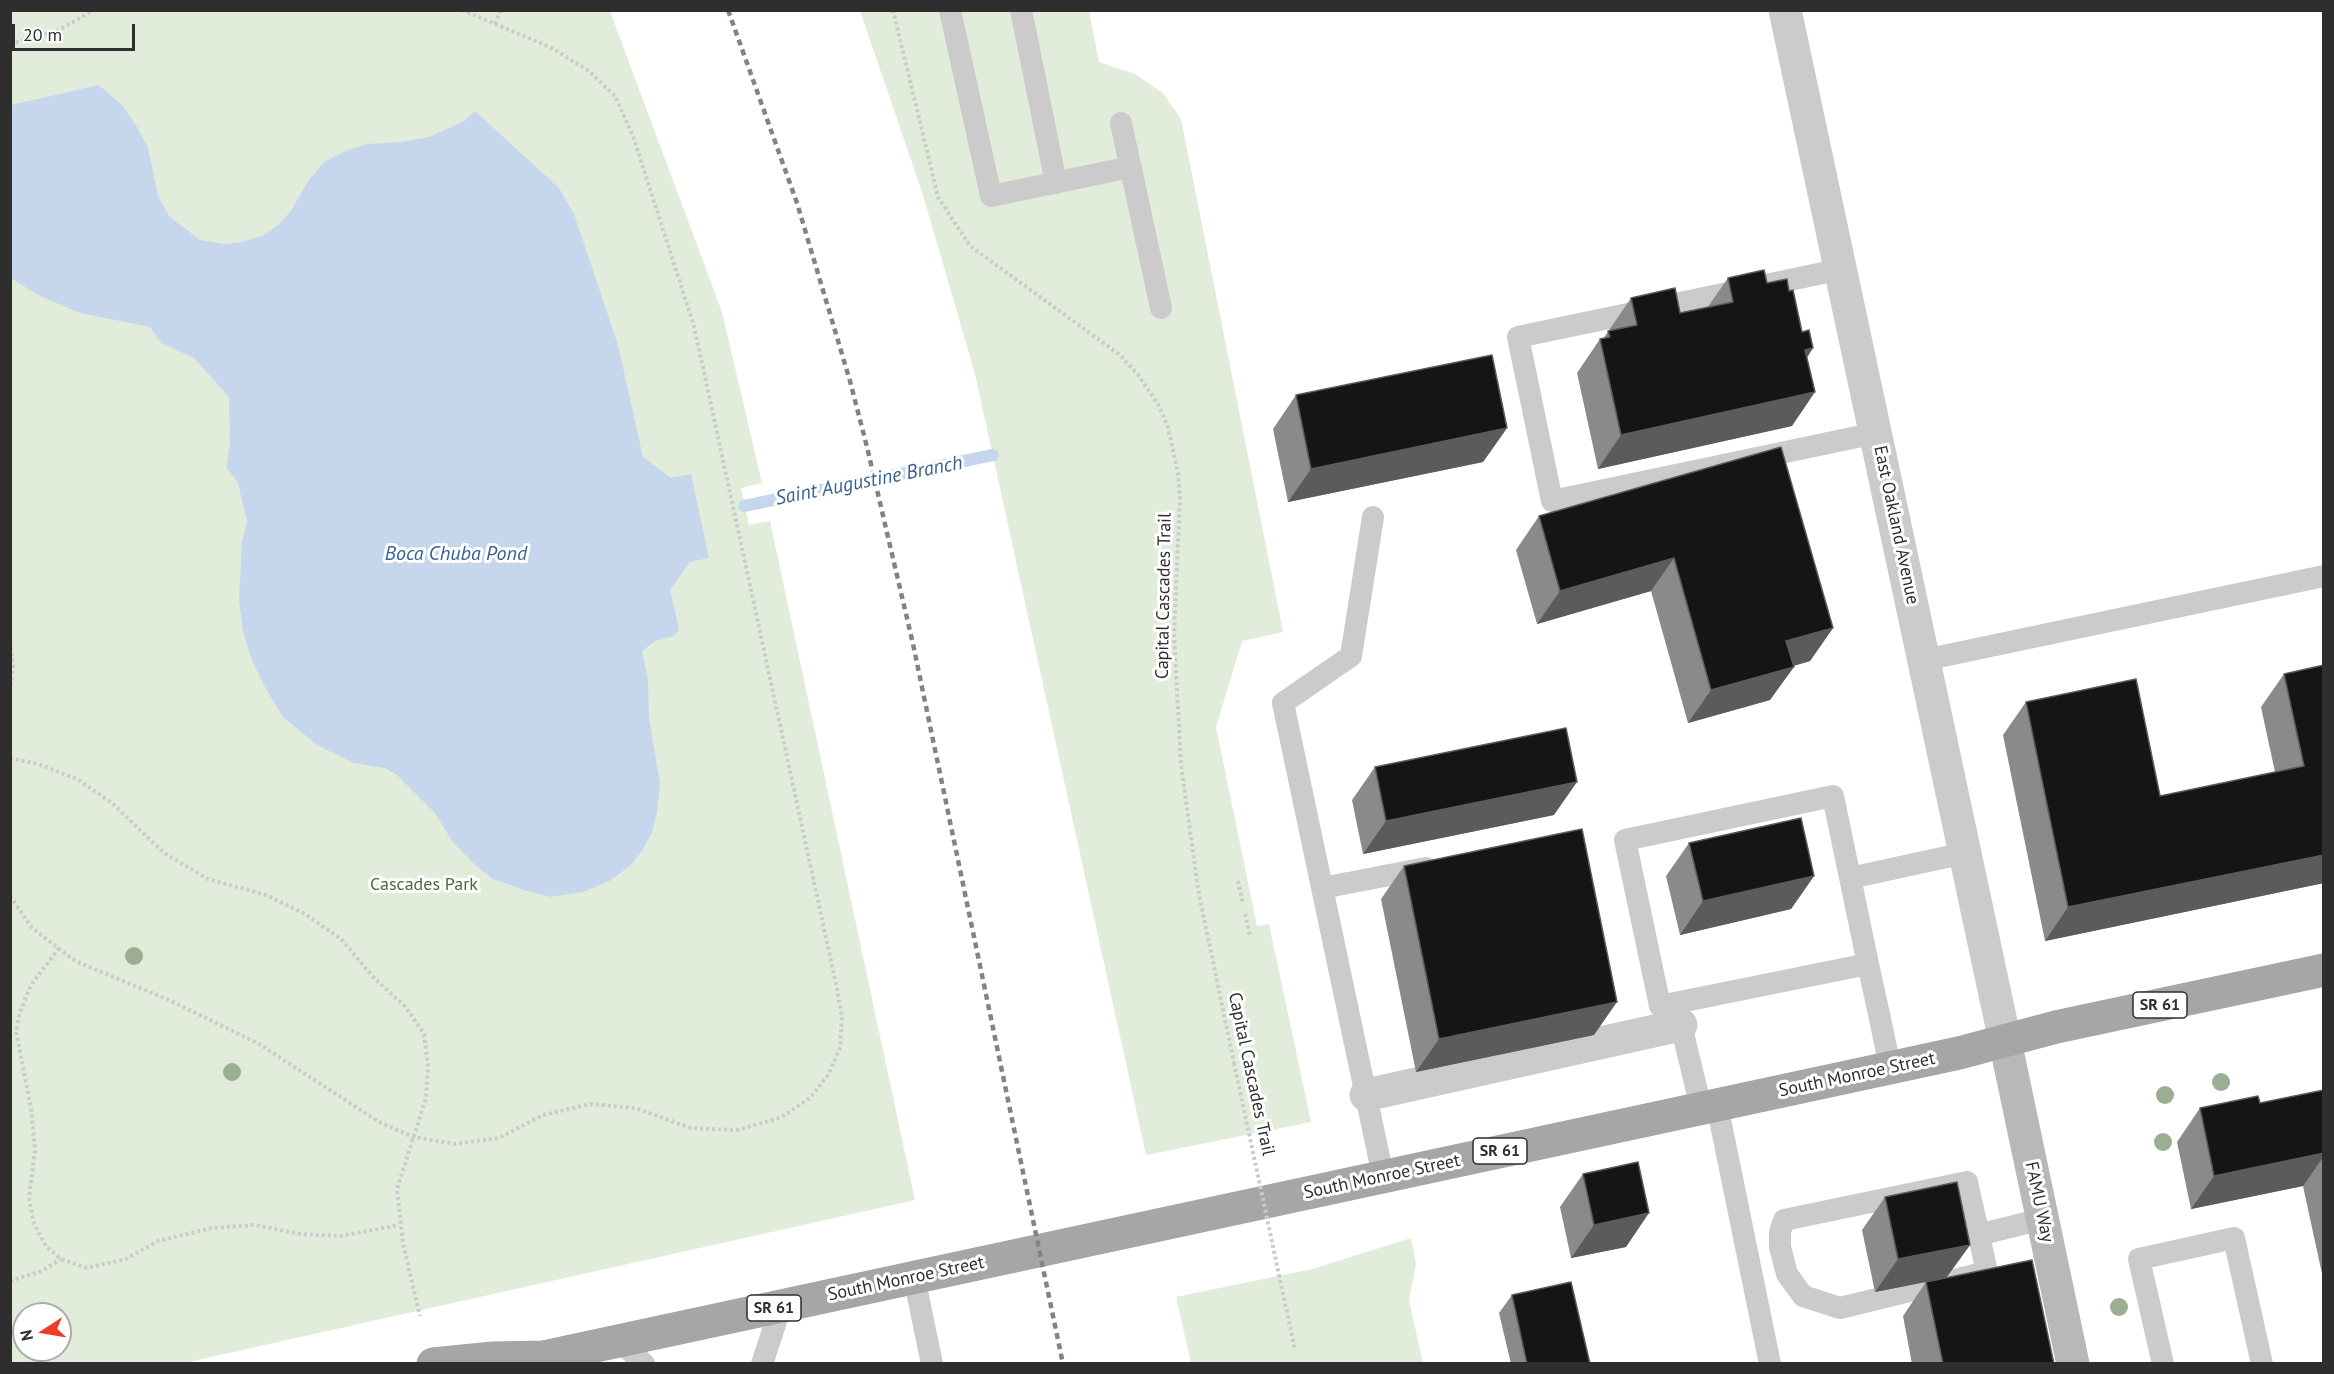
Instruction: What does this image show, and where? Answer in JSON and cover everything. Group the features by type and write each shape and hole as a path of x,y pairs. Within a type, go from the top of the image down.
{"main road":[{"name":"South Monroe Street","path":"433,1364 493,1358 537,1360 599,1350 781,1306 1709,1107 2005,1041 2056,1027 2324,970"}],"street":[{"name":"East Oakland Avenue","path":"1785,10 2005,1041"},
{"path":"1366,1095 1678,1013"},
{"name":"FAMU Way","path":"2005,1041 2073,1364"}],"lane":[{"path":"950,10 991,196 1131,167"},
{"path":"1020,10 1056,183"},
{"path":"1121,123 1161,308"},
{"path":"1842,269 1518,337 1552,501 1876,433"},
{"path":"1374,517 1351,656 1283,703 1383,1176"},
{"path":"1924,660 2324,576"},
{"path":"1868,964 1678,1013 1660,1006 1625,840 1833,796 1890,1067"},
{"path":"1850,878 1965,853"},
{"path":"1322,888 1451,864"},
{"path":"1678,1013 1709,1107 1770,1364"},
{"path":"1967,1182 1978,1235 1987,1272 1840,1308 1803,1296 1787,1274 1780,1247 1780,1232 1784,1220 1967,1182"},
{"path":"1978,1235 2042,1219"},
{"path":"2163,1364 2139,1259 2234,1238 2262,1364"},
{"path":"914,1277 932,1364"},
{"path":"762,1364 781,1306"},
{"path":"599,1350 644,1364"}],"path":[{"path":"10,44 57,31 94,10"},
{"path":"10,896 32,928 75,961 169,1000 259,1044 379,1122 413,1137 455,1144 499,1138 543,1114 590,1104 635,1108 691,1128 737,1130 780,1118 810,1098 828,1075 840,1048 842,1017 836,984 694,326 633,136 615,96 589,71 550,47 462,10"},
{"path":"495,24 501,10"},
{"name":"Capital Cascades Trail","path":"893,10 938,197 970,246 1120,355 1139,376 1158,404 1168,427 1178,474 1180,498 1174,635 1181,764 1198,889 1295,1350"},
{"path":"10,641 13,668 10,690"},
{"path":"10,758 38,764 77,779 112,803 164,853 208,879 266,896 305,914 341,939 375,979 405,1006 424,1034 428,1066 426,1098 397,1189 399,1225 420,1316"},
{"path":"1238,881 1243,904"},
{"path":"1245,914 1250,936"},
{"path":"59,948 32,985 20,1012 16,1031 31,1108 35,1151 29,1198 34,1224 46,1246 61,1259 87,1268 126,1259 158,1241 212,1228 255,1225 301,1234 341,1236 399,1225"},
{"path":"10,1281 42,1271 61,1259"}],"green space":[{"name":"Cascades Park","path":"10,11 610,11 722,312 762,483 741,488 749,525 770,521 915,1200 184,1363 13,1363 72,1362 72,1302 12,1302 12,1359 10,1350"},
{"path":"860,11 1089,11 1099,62 1135,74 1163,93 1181,119 1283,632 1242,641 1216,727 1257,926 1269,924 1311,1122 1146,1155 975,374 923,195"},
{"path":"1411,1238 1416,1264 1409,1300 1423,1363 1191,1363 1176,1297 1312,1269"}],"water":[{"name":"Boca Chuba Pond","path":"99,85 123,106 137,127 148,148 158,196 169,216 200,240 225,244 262,236 278,225 291,211 308,181 324,162 348,150 367,144 402,142 429,137 464,121 475,111 559,188 574,214 618,345 643,457 671,478 691,474 709,558 690,562 670,590 679,629 674,636 655,641 642,651 648,680 649,718 660,784 657,812 652,832 642,851 630,866 609,881 583,892 550,897 493,879 475,865 452,841 435,813 397,775 385,768 354,763 317,745 283,717 251,658 243,631 239,601 242,541 247,521 238,483 226,467 230,444 229,397 194,358 161,343 150,327 80,313 40,296 11,278 11,105"}],"building":[{"path":"1764,270 1767,283 1787,279 1789,291 1793,290 1802,332 1809,330 1813,348 1805,350 1815,392 1621,435 1600,339 1610,337 1608,331 1637,325 1631,298 1675,288 1680,313 1733,302 1728,278"},
{"path":"1492,355 1507,428 1311,469 1296,395"},
{"path":"1781,447 1833,628 1786,641 1794,667 1711,690 1674,558 1560,591 1539,516"},
{"path":"2324,665 2324,855 2068,907 2026,702 2136,679 2160,796 2304,766 2284,674"},
{"path":"1566,728 1577,782 1386,821 1375,767"},
{"path":"1801,818 1814,876 1703,901 1689,843"},
{"path":"1582,829 1617,1002 1439,1039 1404,866"},
{"path":"2324,1090 2324,1153 2214,1176 2200,1108 2258,1096 2260,1103"},
{"path":"1638,1162 1649,1213 1594,1225 1583,1174"},
{"path":"1957,1182 1970,1245 1898,1259 1885,1197"},
{"path":"2032,1260 2054,1364 1943,1364 1926,1282"},
{"path":"1571,1282 1590,1364 1527,1364 1512,1295"}],"waterway":[{"name":"Saint Augustine Branch","path":"744,506 993,455"}],"railway":[{"path":"728,10 797,203 850,381 867,447 913,644 1063,1364"}]}
